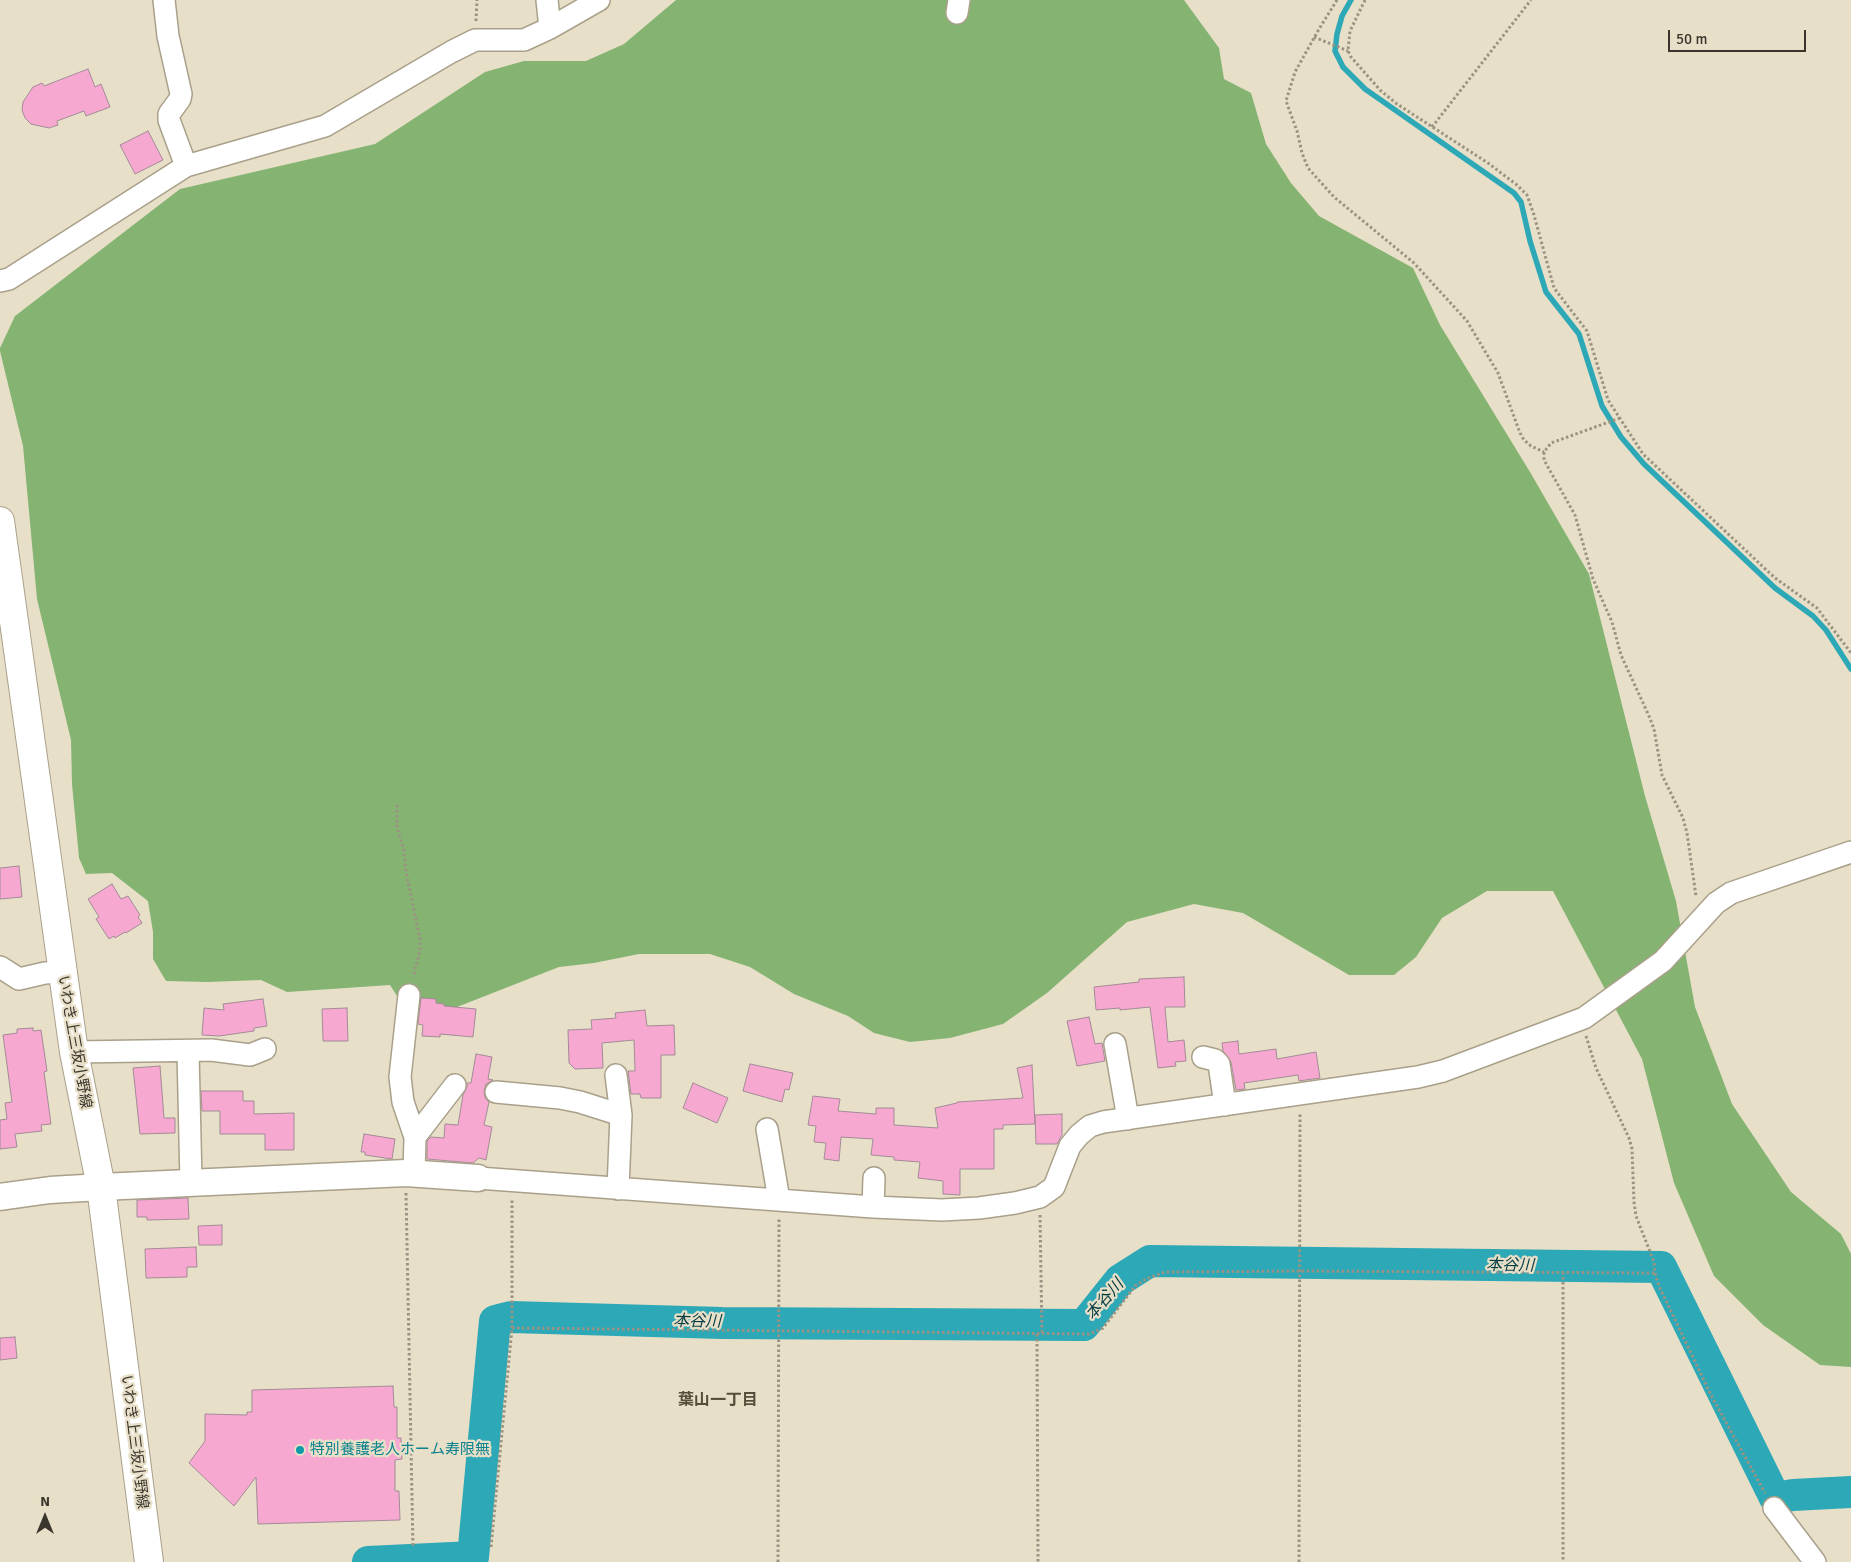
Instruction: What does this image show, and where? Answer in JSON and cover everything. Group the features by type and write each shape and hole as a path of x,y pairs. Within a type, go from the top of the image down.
{"main road":[{"name":"いわき上三坂小野線","path":"0,521 74,1052 101,1187 149,1562"}],"street":[{"path":"164,0 168,36 180,94 180,99 170,114 169,120 186,166"},
{"path":"547,0 550,28"},
{"path":"0,281 9,279 186,166 325,126 451,52 476,40 524,40 550,28 599,0"},
{"path":"0,1197 50,1190 101,1187 410,1173 873,1207 942,1210 1016,1203 1040,1197 1054,1187 1070,1146 1078,1135 1090,1126 1103,1122 1300,1094 1443,1071 1580,1019 1663,961 1716,902 1731,893 1851,852"},
{"path":"0,967 19,979 45,972 62,972"},
{"path":"410,995 400,1077 403,1102 415,1137 410,1173"},
{"path":"1115,1044 1128,1119"},
{"path":"74,1052 212,1050 250,1055 265,1049"},
{"path":"188,1050 191,1183"},
{"path":"1203,1057 1215,1060 1219,1064 1225,1105"},
{"path":"616,1075 621,1115 618,1189"},
{"path":"415,1137 455,1085"},
{"path":"496,1092 560,1098 580,1102 621,1115"},
{"path":"767,1128 779,1200"},
{"path":"873,1207 874,1178"},
{"path":"1774,1508 1815,1562"}],"path":[{"path":"1336,0 1295,72 1286,101 1296,126 1302,153 1308,168 1334,197 1414,263 1468,321 1498,373 1520,434 1531,446 1544,452"},
{"path":"1348,51 1350,31 1364,0"},
{"path":"1432,127 1531,0"},
{"path":"1314,37 1348,51 1361,70 1397,104 1518,184 1527,195 1532,209 1554,288 1587,331 1608,400 1643,454 1775,578 1817,608 1851,653"},
{"path":"1620,418 1551,443 1544,452 1544,460 1575,515 1593,579 1612,622 1621,656 1652,722 1662,775 1683,818 1687,832 1698,907 1703,918"},
{"path":"397,805 397,827 404,850 406,872 420,939 420,951 415,964 410,995"},
{"path":"1580,1019 1596,1068 1629,1138 1632,1149 1636,1216 1654,1262 1655,1273 1711,1396 1774,1508"},
{"path":"1299,1562 1300,1094"},
{"path":"410,1173 413,1548"},
{"path":"491,1546 512,1328 512,1181"},
{"path":"1040,1197 1042,1332"},
{"path":"778,1562 779,1200"},
{"path":"512,1328 778,1328 1089,1334 1103,1328 1135,1286 1165,1272 1655,1273"},
{"path":"1563,1272 1563,1562"},
{"path":"1037,1334 1038,1562"}],"green space":[{"path":"676,0 1184,0 1219,48 1224,79 1251,93 1266,144 1291,183 1319,216 1413,268 1440,325 1530,472 1589,574 1645,796 1676,901 1695,1007 1732,1104 1791,1192 1841,1234 1851,1254 1851,1367 1820,1365 1763,1325 1714,1276 1674,1183 1642,1059 1553,891 1487,891 1442,918 1416,957 1394,975 1349,975 1243,913 1194,904 1127,922 1047,993 1003,1024 950,1038 910,1042 874,1033 848,1016 794,994 750,967 710,954 639,954 594,963 559,967 457,1007 435,1012 412,1007 399,999 390,985 287,992 261,980 166,981 153,959 153,932 148,901 112,873 86,874 79,858 72,784 71,740 37,599 23,446 0,351 15,316 180,189 375,144 485,72 524,61 586,61 624,44"}],"building":[{"path":"88,69 95,87 101,84 110,107 86,116 84,111 57,121 58,125 49,128 31,124 25,118 22,110 23,102 33,87 42,83 44,86"},
{"path":"148,131 163,160 135,174 120,145"},
{"path":"19,866 22,897 0,899 0,868"},
{"path":"112,884 121,899 128,896 140,915 138,917 142,923 126,933 109,939 96,919 99,917 88,899"},
{"path":"1184,977 1185,1007 1165,1007 1168,1042 1184,1040 1186,1061 1175,1062 1176,1066 1158,1068 1150,1007 1096,1010 1094,987 1139,982 1139,979"},
{"path":"421,998 436,999 436,1003 444,1004 444,1006 476,1009 473,1037 440,1034 440,1037 422,1036 423,1025 418,1024"},
{"path":"263,999 267,1026 254,1028 254,1031 219,1036 202,1035 204,1008 224,1010 223,1004"},
{"path":"347,1008 348,1041 323,1041 322,1009"},
{"path":"645,1010 647,1026 674,1025 675,1055 661,1055 661,1098 641,1098 640,1094 631,1094 628,1071 635,1071 634,1040 602,1043 603,1068 575,1069 569,1063 568,1030 592,1029 591,1020 616,1018 615,1013"},
{"path":"1089,1017 1095,1044 1102,1043 1105,1061 1077,1066 1067,1021"},
{"path":"33,1028 33,1031 41,1030 47,1071 44,1072 51,1124 41,1125 42,1131 15,1134 17,1147 0,1149 0,1120 7,1119 5,1103 12,1102 3,1035 17,1033 17,1029"},
{"path":"1238,1041 1239,1054 1276,1049 1277,1059 1316,1052 1320,1078 1299,1081 1298,1075 1244,1083 1245,1089 1236,1090 1231,1062 1223,1051 1222,1043"},
{"path":"476,1054 492,1057 488,1079 493,1080 486,1084 484,1091 485,1098 489,1102 484,1125 492,1127 486,1160 479,1158 473,1163 427,1159 427,1141 431,1137 444,1138 445,1124 458,1125 463,1095 467,1083 471,1083"},
{"path":"750,1064 793,1073 789,1090 785,1089 782,1102 743,1091"},
{"path":"1032,1065 1035,1124 1003,1125 1003,1129 994,1129 994,1169 960,1169 960,1195 943,1194 943,1181 918,1178 920,1162 894,1160 894,1157 871,1155 873,1139 841,1137 839,1161 824,1159 826,1143 814,1142 816,1126 808,1125 813,1096 840,1099 838,1111 876,1114 876,1108 894,1108 894,1125 938,1128 935,1108 957,1102 1023,1098 1017,1068"},
{"path":"160,1066 164,1118 175,1118 175,1133 140,1134 133,1068"},
{"path":"693,1083 728,1098 717,1123 683,1108"},
{"path":"201,1091 243,1091 243,1101 254,1101 254,1114 294,1113 294,1150 265,1150 265,1134 220,1134 220,1111 202,1111"},
{"path":"1062,1114 1062,1135 1057,1144 1036,1144 1035,1115"},
{"path":"364,1134 395,1139 392,1159 365,1155 365,1152 361,1152"},
{"path":"188,1198 189,1219 147,1220 147,1217 137,1217 137,1200"},
{"path":"222,1225 222,1245 199,1245 198,1226"},
{"path":"196,1247 197,1267 187,1267 187,1277 146,1278 145,1249"},
{"path":"15,1337 17,1358 0,1360 0,1338"},
{"name":"特別養護老人ホーム寿限無","path":"393,1386 394,1407 397,1407 397,1438 401,1438 402,1459 395,1460 395,1491 399,1491 400,1520 258,1524 256,1477 234,1506 189,1463 205,1441 205,1414 247,1415 247,1412 252,1412 252,1390"}],"waterway":[{"path":"1351,0 1342,16 1337,34 1335,51 1343,67 1365,89 1514,193 1521,202 1530,241 1546,292 1579,334 1602,406 1621,437 1644,464 1775,588 1813,616 1826,630 1851,669"},
{"name":"本谷川","path":"368,1562 473,1557 495,1321 511,1317 722,1323 1084,1325 1120,1280 1150,1261 1661,1267 1775,1498 1793,1495 1851,1492"}],"place":[{"name":"特別養護老人ホーム寿限無","path":"300,1450"}],"district":[{"name":"葉山一丁目","path":"718,1401"}]}
